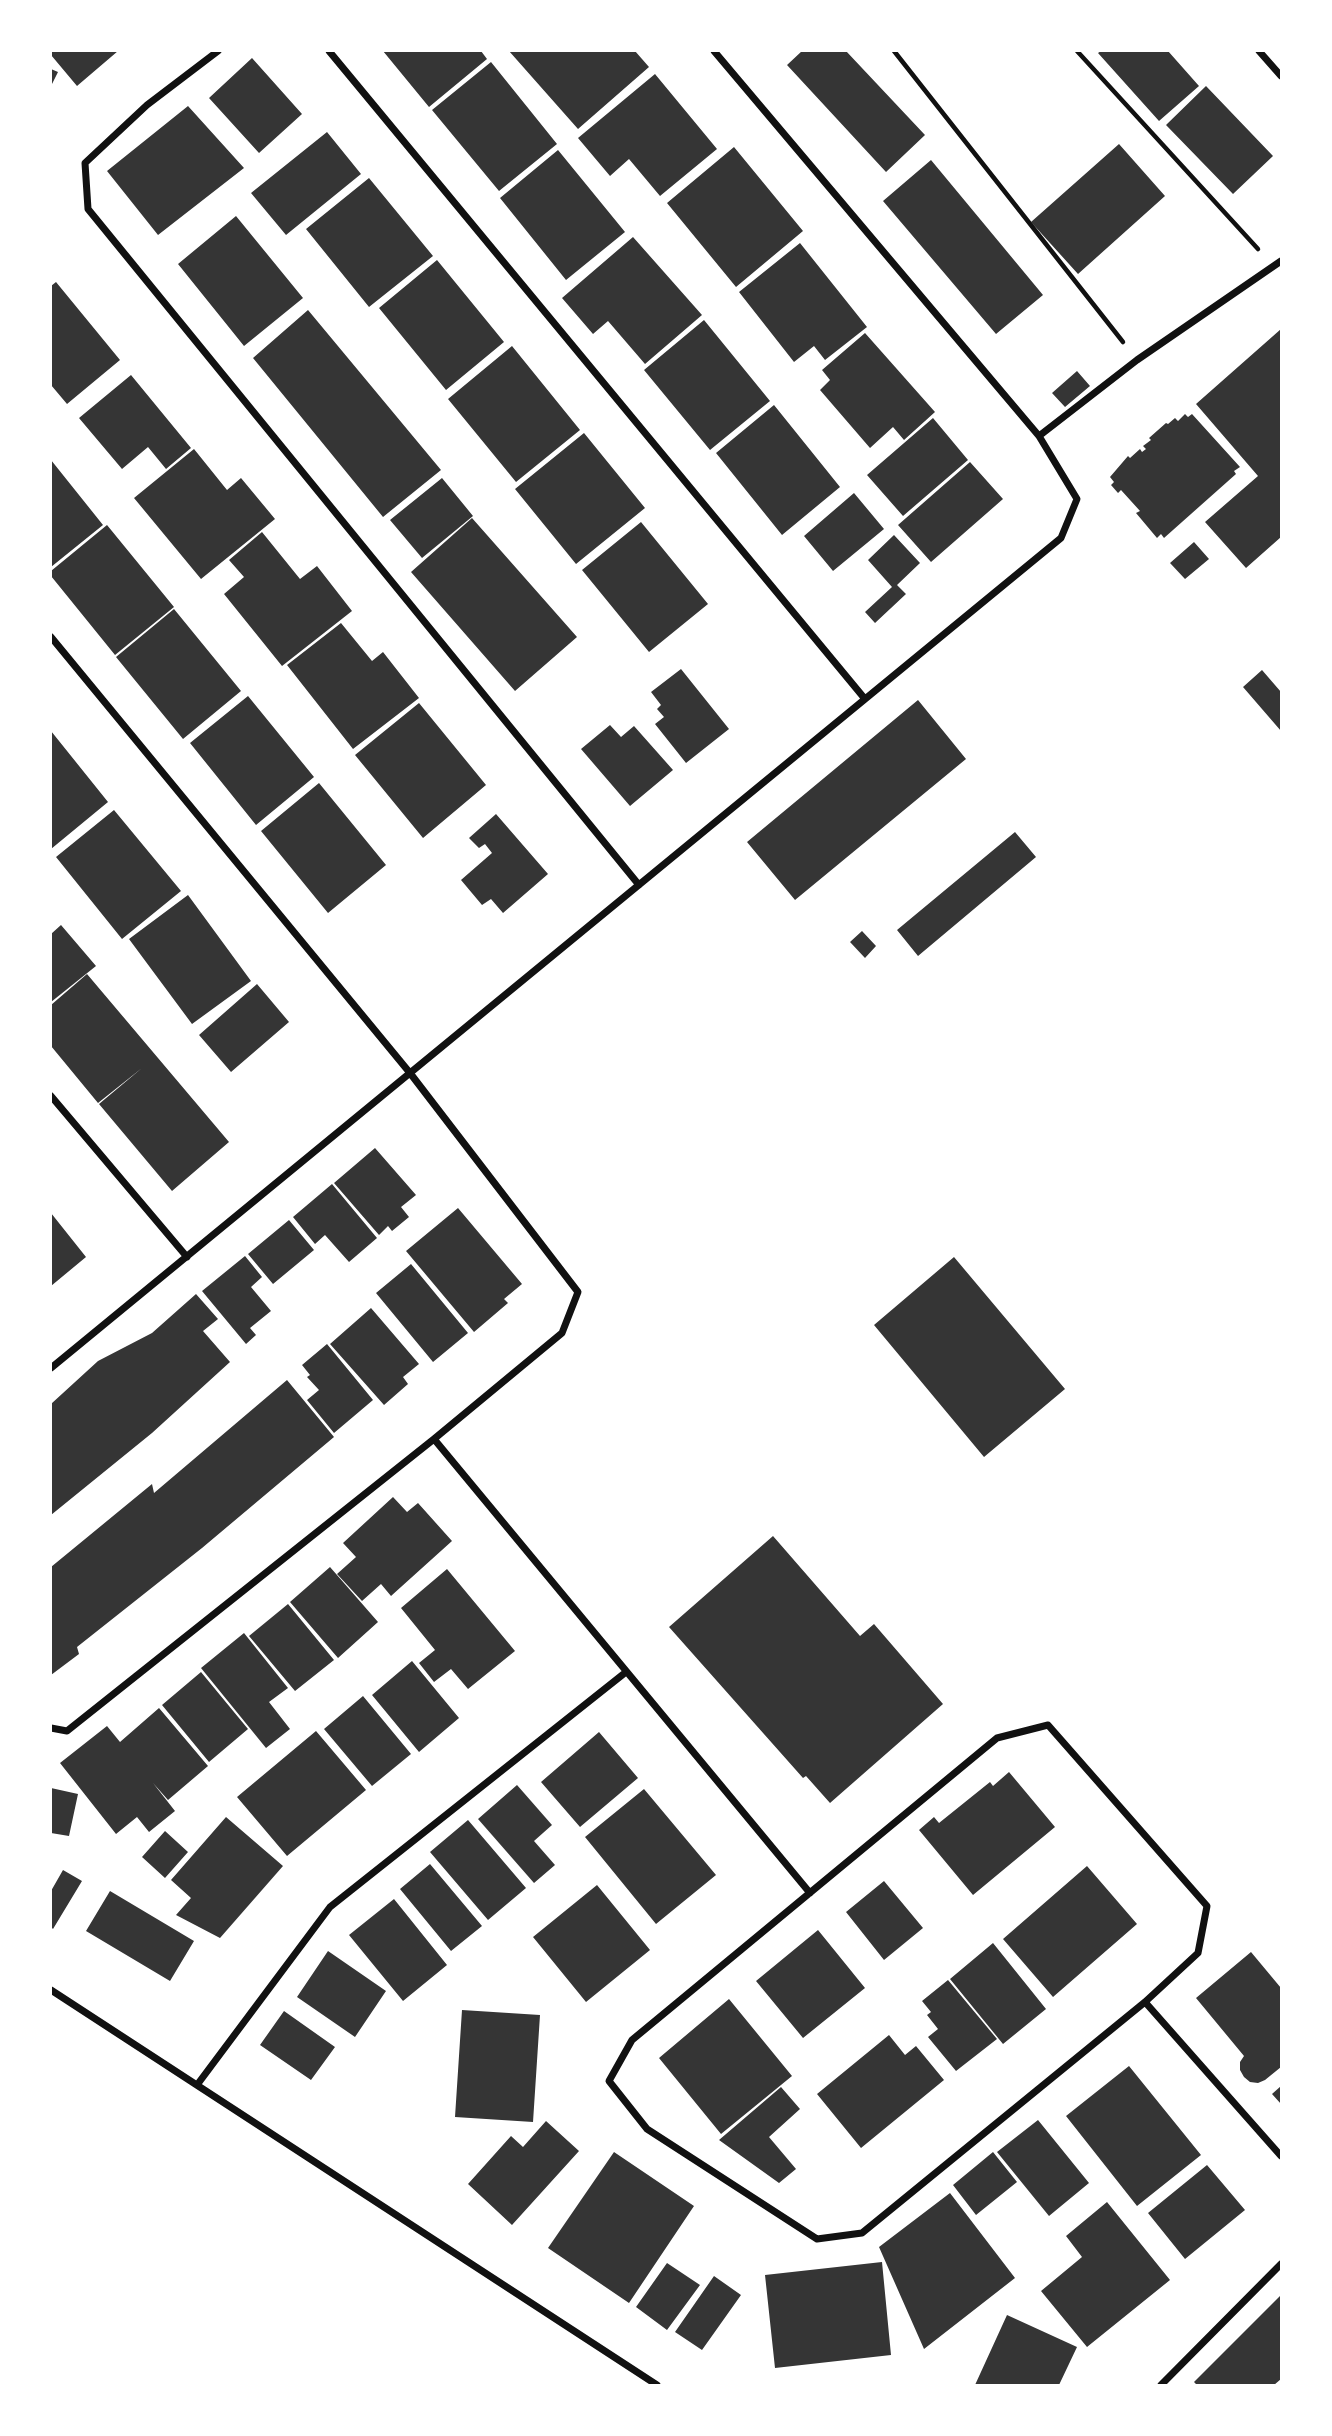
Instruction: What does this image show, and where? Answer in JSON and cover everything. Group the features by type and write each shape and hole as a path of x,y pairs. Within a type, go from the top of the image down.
{"street":[{"path":"218,51 147,105 85,163 88,209 639,885"},
{"path":"329,51 865,699"},
{"path":"51,1368 1061,538 1077,499 1039,436 714,51"},
{"path":"1259,51 1281,76"},
{"path":"1039,436 1137,360 1281,261"},
{"path":"51,637 410,1073 578,1292 562,1333 434,1439 67,1731 51,1728"},
{"path":"51,1096 187,1257"},
{"path":"434,1439 810,1893"},
{"path":"197,2085 330,1907 626,1672"},
{"path":"1048,1726 1207,1906 1198,1953 1145,2002 862,2233 817,2239 647,2129 609,2081 632,2040 810,1893 997,1738 1048,1726"},
{"path":"51,1990 657,2385"},
{"path":"1145,2002 1281,2156"},
{"path":"1161,2385 1281,2264"}],"path":[{"path":"894,51 1137,360"},
{"path":"1077,51 1274,267"}],"building":[{"path":"51,51 118,51 77,86 51,55"},
{"path":"383,51 481,51 487,59 429,107"},
{"path":"509,51 635,51 649,67 578,129"},
{"path":"802,51 846,51 925,135 886,172 787,65"},
{"path":"1168,51 1199,86 1159,121 1098,53"},
{"path":"252,58 302,114 259,153 209,98"},
{"path":"491,62 557,144 499,191 432,110"},
{"path":"51,69 58,72 51,86"},
{"path":"655,74 717,149 660,196 629,159 610,176 578,138"},
{"path":"1206,86 1273,156 1233,194 1166,125"},
{"path":"188,106 244,168 158,235 107,171"},
{"path":"327,132 361,174 286,235 251,193"},
{"path":"1119,144 1165,196 1078,274 1031,222"},
{"path":"734,147 803,231 736,287 667,203"},
{"path":"558,150 625,232 566,280 500,198"},
{"path":"931,160 1043,295 996,334 883,201"},
{"path":"369,178 433,256 369,307 306,229"},
{"path":"236,216 303,298 244,346 178,264"},
{"path":"633,237 702,315 645,364 608,321 593,334 562,298"},
{"path":"800,243 867,327 825,360 814,346 794,362 739,292"},
{"path":"437,260 504,342 446,390 379,308"},
{"path":"56,282 120,360 67,404 51,385 51,286"},
{"path":"308,310 441,470 383,517 253,358"},
{"path":"704,320 770,401 710,450 644,370"},
{"path":"1281,329 1281,537 1246,568 1205,522 1258,476 1196,404"},
{"path":"865,333 935,412 904,440 893,427 870,448 820,390 830,380 822,370"},
{"path":"512,346 580,430 516,482 448,399"},
{"path":"1077,371 1090,386 1065,407 1052,393"},
{"path":"131,375 191,448 166,469 148,447 122,469 79,418"},
{"path":"774,405 840,487 782,535 716,453"},
{"path":"1185,414 1188,417 1192,414 1240,467 1234,471 1236,474 1164,538 1161,534 1157,538 1136,513 1140,511 1121,490 1118,493 1111,485 1114,482 1110,477 1128,456 1130,458 1140,449 1142,452 1146,449 1143,446 1151,440 1149,438 1166,423 1175,418 1178,421"},
{"path":"933,418 968,460 903,516 867,475"},
{"path":"584,433 645,508 576,564 515,489"},
{"path":"194,449 227,490 241,478 275,519 201,579 134,498"},
{"path":"51,460 103,525 51,567"},
{"path":"970,462 1003,499 931,562 898,525"},
{"path":"442,478 473,516 422,558 390,520"},
{"path":"854,493 884,529 833,571 804,536"},
{"path":"472,518 577,637 515,691 411,572"},
{"path":"641,522 708,604 649,652 582,570"},
{"path":"107,525 174,607 115,655 51,576 51,571"},
{"path":"262,532 300,579 317,566 352,611 282,666 224,594 244,577 229,560"},
{"path":"894,535 920,563 897,585 906,594 875,623 865,612 892,587 868,560"},
{"path":"1194,542 1209,559 1185,579 1170,563"},
{"path":"174,609 241,691 183,739 116,657"},
{"path":"341,623 372,661 383,652 419,698 353,749 287,665"},
{"path":"681,669 729,729 686,763 655,724 664,717 657,709 661,705 651,692"},
{"path":"1262,670 1281,692 1281,731 1243,687"},
{"path":"248,696 314,777 256,825 190,743"},
{"path":"918,700 966,759 795,900 747,842"},
{"path":"419,703 486,785 423,838 355,755"},
{"path":"610,725 621,737 634,726 673,770 630,806 581,749"},
{"path":"51,731 108,802 51,849"},
{"path":"319,783 386,865 328,913 261,831"},
{"path":"114,810 181,891 122,939 56,857"},
{"path":"496,814 548,874 503,913 491,899 482,905 461,880 492,853 485,844 479,848 469,838"},
{"path":"1015,832 1036,857 918,956 897,930"},
{"path":"188,895 251,981 192,1024 129,939"},
{"path":"61,925 96,966 51,1002 51,934"},
{"path":"862,931 876,946 865,958 850,942"},
{"path":"87,974 229,1142 172,1191 99,1104 142,1068 98,1103 51,1046 51,1005"},
{"path":"257,984 289,1022 231,1072 199,1035"},
{"path":"375,1148 416,1195 401,1207 409,1217 392,1231 388,1226 379,1235 334,1183"},
{"path":"332,1184 377,1238 349,1262 325,1235 315,1244 293,1217"},
{"path":"458,1208 522,1284 504,1299 508,1303 474,1332 406,1251"},
{"path":"51,1213 86,1257 51,1286"},
{"path":"289,1220 314,1250 273,1284 248,1254"},
{"path":"245,1256 262,1277 251,1287 271,1311 250,1328 256,1335 246,1344 202,1291"},
{"path":"954,1257 1065,1389 984,1457 874,1325"},
{"path":"411,1264 468,1333 433,1362 376,1293"},
{"path":"196,1294 218,1319 203,1331 230,1362 152,1433 51,1515 51,1404 98,1361 152,1333"},
{"path":"371,1308 419,1364 403,1377 408,1384 384,1405 330,1344"},
{"path":"327,1344 373,1400 334,1433 307,1400 319,1390 307,1377 310,1375 302,1365"},
{"path":"287,1380 334,1437 202,1548 77,1647 79,1654 51,1675 51,1567 152,1484 154,1493"},
{"path":"393,1497 407,1512 418,1503 452,1541 391,1596 381,1584 362,1601 337,1574 356,1557 343,1543"},
{"path":"773,1536 860,1636 874,1624 943,1704 830,1803 806,1776 803,1778 669,1627"},
{"path":"330,1567 378,1622 338,1658 290,1602"},
{"path":"447,1569 515,1651 468,1689 451,1669 434,1682 419,1663 435,1650 401,1608"},
{"path":"288,1604 334,1660 295,1691 249,1636"},
{"path":"244,1633 288,1688 269,1702 290,1729 266,1748 201,1668"},
{"path":"412,1661 459,1718 419,1752 372,1695"},
{"path":"201,1672 248,1729 209,1762 162,1705"},
{"path":"363,1696 411,1754 372,1786 324,1729"},
{"path":"159,1708 208,1766 168,1800 153,1783 175,1811 149,1832 137,1817 116,1834 60,1763 107,1726 120,1742"},
{"path":"316,1731 366,1790 287,1856 237,1797"},
{"path":"599,1732 638,1778 580,1827 541,1782"},
{"path":"1009,1772 1055,1827 973,1895 919,1830 934,1817 939,1823 990,1782 993,1786"},
{"path":"517,1785 552,1825 534,1841 555,1865 534,1883 478,1819"},
{"path":"51,1788 78,1794 69,1836 51,1833"},
{"path":"644,1789 716,1875 656,1924 585,1837"},
{"path":"226,1817 283,1866 220,1938 176,1915 191,1898 171,1880"},
{"path":"468,1820 526,1888 488,1920 430,1852"},
{"path":"165,1831 188,1852 165,1878 142,1857"},
{"path":"430,1864 482,1926 451,1951 400,1889"},
{"path":"1087,1866 1137,1924 1053,1997 1003,1939"},
{"path":"63,1870 82,1881 53,1929 51,1891"},
{"path":"884,1881 923,1928 884,1960 846,1912"},
{"path":"597,1885 650,1950 586,2002 533,1937"},
{"path":"110,1891 194,1941 170,1981 86,1931"},
{"path":"394,1899 447,1965 403,2001 349,1935"},
{"path":"818,1930 865,1988 803,2038 756,1981"},
{"path":"993,1943 1046,2009 1003,2044 950,1979"},
{"path":"328,1951 386,1991 355,2037 297,1997"},
{"path":"1251,1952 1281,1988 1281,2067 1258,2083 1250,2082 1244,2077 1240,2062 1244,2056 1196,1998"},
{"path":"948,1980 997,2039 956,2071 928,2037 938,2029 927,2015 931,2012 922,2001"},
{"path":"729,1999 792,2076 721,2134 659,2058"},
{"path":"462,2010 540,2015 533,2122 455,2117"},
{"path":"284,2011 335,2047 311,2080 260,2045"},
{"path":"889,2035 905,2055 916,2046 944,2080 861,2148 817,2094"},
{"path":"1129,2066 1201,2155 1137,2206 1066,2116"},
{"path":"1281,2086 1281,2104 1272,2094"},
{"path":"781,2087 800,2109 769,2137 796,2169 779,2183 719,2140"},
{"path":"1038,2120 1089,2183 1049,2216 997,2152"},
{"path":"546,2121 579,2151 512,2225 468,2184 511,2136 523,2147"},
{"path":"614,2152 694,2206 629,2303 548,2248"},
{"path":"993,2152 1017,2182 976,2215 953,2185"},
{"path":"1207,2165 1245,2210 1185,2259 1148,2213"},
{"path":"950,2193 1015,2278 924,2349 879,2247"},
{"path":"1107,2202 1170,2280 1087,2347 1041,2291 1082,2257 1066,2236"},
{"path":"882,2262 891,2355 775,2368 765,2275"},
{"path":"667,2263 700,2285 667,2330 636,2307"},
{"path":"714,2276 741,2295 702,2350 675,2332"},
{"path":"1281,2295 1281,2379 1274,2385 1197,2385 1194,2382"},
{"path":"1007,2315 1077,2347 1059,2385 975,2385"}]}
